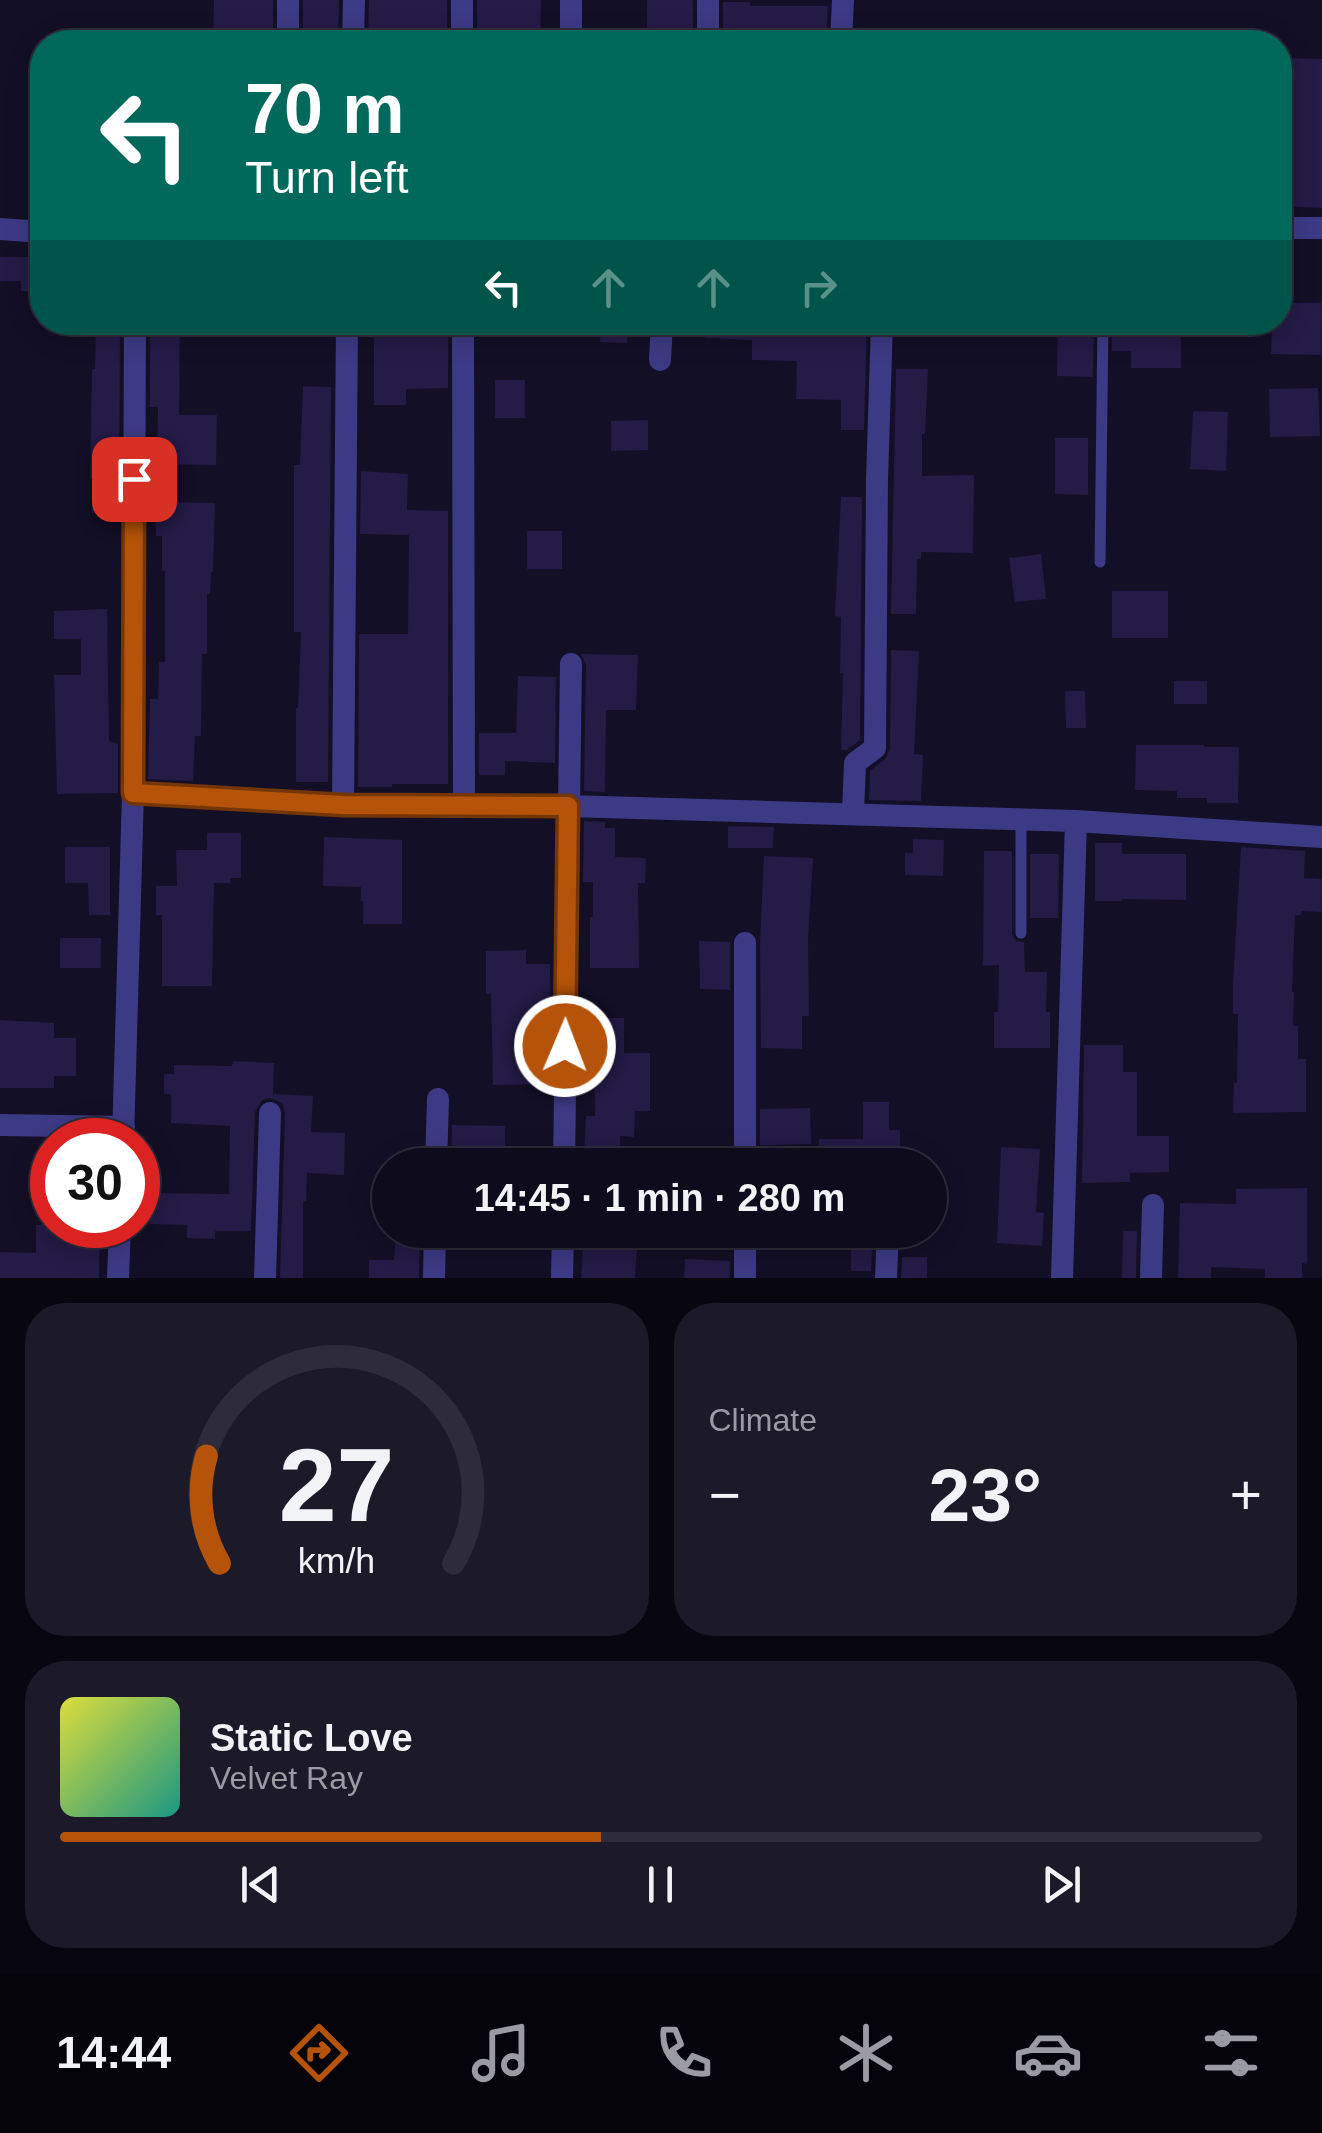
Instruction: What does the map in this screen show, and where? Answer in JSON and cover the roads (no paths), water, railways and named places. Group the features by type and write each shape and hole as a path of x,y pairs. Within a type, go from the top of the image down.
{"street":[{"path":"288,0 288,30"},
{"path":"353,30 354,0"},
{"path":"462,0 462,30"},
{"path":"571,0 572,30"},
{"path":"708,0 708,30"},
{"path":"841,30 843,0"},
{"path":"1292,228 1322,228"},
{"path":"0,229 30,231"},
{"path":"124,1118 133,793 134,335"},
{"path":"343,805 347,335"},
{"path":"463,335 464,806"},
{"path":"660,360 661,335"},
{"path":"853,813 855,763 875,748 882,335"},
{"path":"564,1148 570,664"},
{"path":"133,793 343,805 568,806 1076,821 1322,837"},
{"path":"1062,1278 1076,821"},
{"path":"745,943 745,1148"},
{"path":"437,1148 438,1098"},
{"path":"265,1278 270,1113"},
{"path":"0,1124 30,1126"},
{"path":"1151,1278 1152,1206"},
{"path":"118,1278 119,1248"},
{"path":"434,1278 435,1248"},
{"path":"562,1278 563,1248"},
{"path":"745,1248 745,1278"},
{"path":"886,1278 887,1248"}],"lane":[{"path":"1100,562 1103,335"},
{"path":"1020,933 1021,819"}]}
